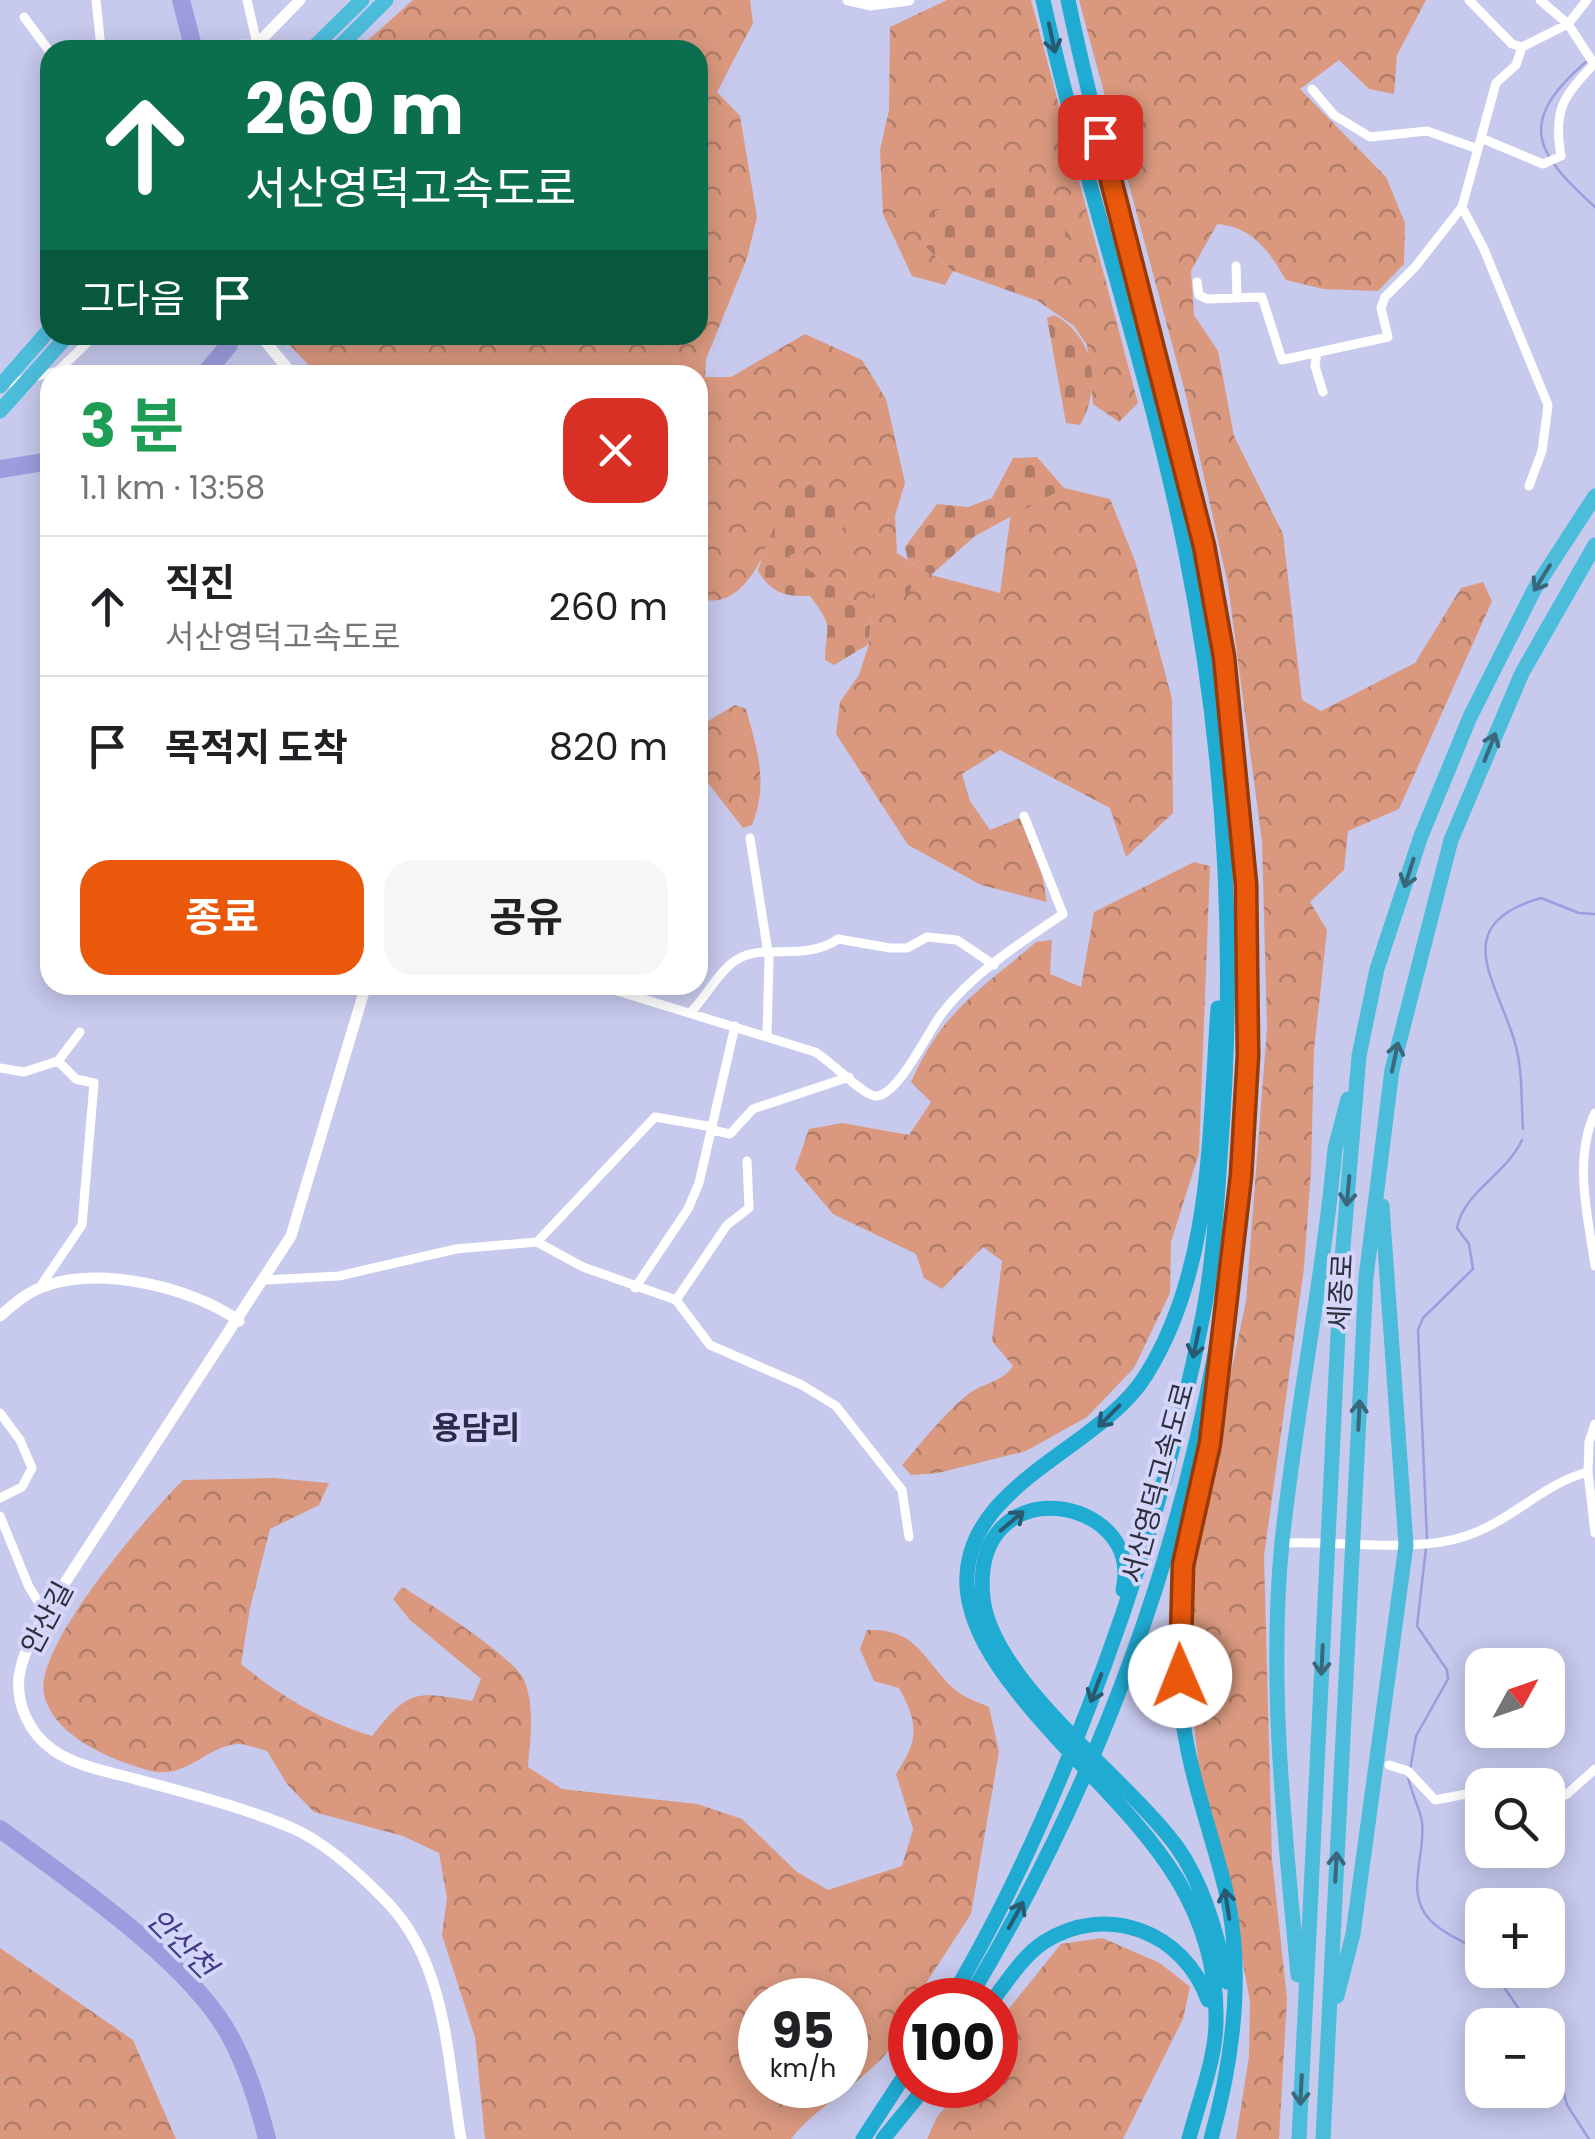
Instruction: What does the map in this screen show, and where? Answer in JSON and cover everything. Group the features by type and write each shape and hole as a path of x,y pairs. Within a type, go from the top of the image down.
{"highway":[{"path":"320,40 362,0"},
{"path":"346,40 386,0"},
{"name":"서산영덕고속도로","path":"962,1978 1018,1879 1108,1657 1174,1444 1204,1305 1227,1058 1226,890 1220,768 1186,550 1060,76 1044,0"},
{"name":"서산영덕고속도로","path":"980,1978 1033,1883 1088,1770 1132,1661 1198,1444 1227,1306 1248,1055 1246,884 1224,657 1204,546 1068,0"},
{"path":"0,385 40,340"},
{"path":"41,365 59,345"},
{"path":"0,411 40,366"},
{"name":"세종로","path":"1299,2139 1342,1271 1359,1056 1376,970 1421,836 1470,716 1534,590 1595,496"},
{"name":"세종로","path":"1328,2029 1366,1277 1381,1142 1407,1005 1451,840 1522,672 1595,546"},
{"path":"1226,890 1204,1180 1188,1287 1170,1334 1144,1380 1104,1422 997,1505 973,1556 967,1586 978,1632 1005,1676 1180,1852 1198,1886 1222,1958 1234,2018"},
{"path":"1304,2034 1286,1839 1278,1641 1282,1543 1336,1149 1359,1056"},
{"path":"1323,2139 1328,2029 1354,1934 1412,1543 1387,1302 1381,1142"},
{"path":"1211,2139 1234,2018 1231,1928 1223,1878 1200,1809 1188,1752 1178,1644 1183,1565 1210,1443 1227,1306"},
{"path":"1057,1727 1005,1656 983,1602 983,1564 1008,1520 1031,1507 1057,1506 1087,1516 1123,1554 1127,1575 1108,1657"},
{"path":"1113,1783 1167,1860 1190,1903 1208,1957 1216,2022 1189,2139"},
{"path":"1009,1978 1043,1942 1079,1925 1114,1923 1172,1944 1204,1987 1216,2022"},
{"path":"863,2139 888,2101"},
{"path":"882,2139 902,2108"},
{"path":"882,2139 908,2108"}],"street":[{"path":"96,0 100,40"},
{"path":"246,0 255,40"},
{"path":"263,40 300,0"},
{"path":"848,0 870,5 909,0"},
{"path":"1469,0 1512,44 1522,47 1568,24 1588,0"},
{"path":"1312,90 1334,114 1370,137 1428,132 1480,143 1543,164 1561,156 1557,124 1562,98 1594,64 1590,51 1568,24 1540,0"},
{"path":"24,17 41,40"},
{"path":"1197,282 1200,296 1206,299 1262,298 1282,360 1388,337 1381,308 1384,296 1415,266 1462,207 1496,83 1516,65 1522,47"},
{"path":"1462,207 1499,283 1548,405 1542,451 1529,486"},
{"path":"1236,266 1238,296"},
{"path":"64,365 85,345"},
{"path":"268,345 285,365"},
{"path":"1317,352 1315,366 1322,392"},
{"path":"0,385 40,375"},
{"path":"632,995 815,1052 866,1094 888,1092 945,1010 994,965 1064,914 1024,816"},
{"path":"750,838 768,954 767,1036"},
{"path":"708,992 736,960 826,947 838,940 907,948 927,936 957,940 994,965"},
{"name":"안산길","path":"363,995 290,1236 239,1321 46,1614 29,1644 19,1677 19,1698 34,1732 52,1750 83,1765 238,1808 313,1838 387,1902 410,1930 432,1977 461,2139"},
{"path":"691,1012 706,995"},
{"path":"635,1288 688,1209 712,1129 735,1026"},
{"path":"0,1068 24,1072 58,1061 80,1032"},
{"path":"0,1316 40,1287 82,1225 82,1188 94,1083 76,1080 58,1061"},
{"path":"536,1242 655,1117 730,1134 752,1109 849,1077"},
{"path":"1594,1259 1584,1155 1595,1113"},
{"path":"676,1300 727,1225 749,1208 748,1162"},
{"path":"265,1280 339,1276 456,1249 536,1242 635,1288 676,1300 710,1344 802,1385 836,1406 902,1490 908,1537"},
{"path":"40,1287 84,1278 124,1282 218,1306 239,1321"},
{"path":"0,1413 20,1440 32,1468 22,1487 0,1498"},
{"path":"1595,1424 1589,1442 1588,1472 1595,1533"},
{"path":"1282,1543 1440,1542 1493,1525 1572,1476 1588,1472"},
{"path":"0,1516 28,1587 46,1614"},
{"path":"1389,1765 1411,1774 1435,1800 1465,1794"},
{"path":"1565,1795 1595,1769"}],"green space":[{"path":"413,0 750,0 753,23 717,92 740,116 757,217 747,258 706,365 309,365 290,345 708,345 708,40 368,40"},
{"path":"947,0 1031,0 1138,403 1119,422 1093,404 1087,345 1074,326 1038,301 1037,264 923,245 953,271 945,285 912,276 883,214 880,150 889,110 890,27"},
{"path":"1079,0 1426,0 1397,55 1394,94 1369,89 1339,60 1300,89 1386,177 1405,223 1404,264 1378,291 1323,289 1286,280 1259,242 1241,230 1217,224 1191,271 1194,315 1218,351 1234,436 1283,534 1302,700 1321,711 1415,663 1461,588 1483,582 1492,601 1399,809 1348,831 1344,870 1310,902 1327,930 1314,1050 1311,1171 1304,1268 1264,1556 1272,1859 1287,1999 1279,2139 1236,2139 1249,2056 1250,2002 1227,1873 1200,1779 1191,1696 1189,1610 1197,1533 1246,1301 1267,1028 1262,842 1228,585 1185,392"},
{"path":"1021,176 1050,189 1073,250 1038,264 1038,301 953,271 923,245 933,212"},
{"path":"1054,315 1078,336 1091,364 1091,395 1080,425 1066,423 1047,318"},
{"path":"805,334 862,360 886,399 905,483 895,516 897,553 931,575 1000,593 1011,513 1064,488 1110,499 1135,561 1172,699 1173,813 1126,857 1110,808 1000,750 962,774 970,801 990,830 1020,818 1042,875 1047,902 981,885 908,845 836,734 840,702 859,675 869,644 871,613 788,556 814,479 798,493 751,576 737,591 720,600 708,599 708,377 731,377"},
{"path":"1037,457 1064,488 975,536 931,575 908,560 905,547 937,504 968,507 992,498 1013,458"},
{"path":"814,479 836,501 844,527 789,556 861,606 888,581 904,575 913,582 909,593 880,604 871,613 869,644 834,665 825,660 826,621 810,596 780,592 758,571 778,519"},
{"path":"735,705 746,709 760,781 752,825 743,828 708,783 708,721"},
{"path":"1194,862 1210,866 1199,1153 1171,1242 1170,1293 1134,1368 1087,1417 1026,1451 938,1473 911,1475 902,1465 941,1420 967,1395 1004,1376 1013,1366 992,1341 1002,1261 983,1247 942,1289 924,1278 916,1254 833,1214 795,1169 809,1129 842,1123 909,1135 931,1102 911,1082 936,1036 964,1003 1036,942 1052,940 1050,974 1081,987 1094,912"},
{"path":"273,1478 329,1483 319,1505 270,1529 241,1664 287,1698 372,1736 395,1709 414,1697 472,1701 481,1679 410,1620 393,1599 402,1587 470,1631 519,1672 530,1703 528,1767 562,1789 697,1804 742,1819 797,1872 828,1890 902,1866 913,1829 896,1774 909,1751 913,1722 899,1688 874,1681 860,1649 867,1630 898,1634 918,1648 954,1689 989,1707 999,1752 971,1914 929,1978 888,1978 888,2051 868,2072 868,1978 738,1978 738,2108 823,2108 791,2139 485,2139 475,2037 442,1935 447,1898 439,1853 403,1836 314,1812 287,1784 267,1751 237,1744 175,1771 151,1771 87,1745 59,1723 50,1709 44,1694 46,1672 57,1645 74,1614 145,1521 183,1480"},
{"path":"1102,1938 1160,1963 1190,1987 1183,2019 1123,2139 927,2139 945,2108 1018,2108 1018,1997 1061,1944"},
{"path":"0,1948 133,2040 176,2139 0,2139"}],"waterway":[{"path":"181,0 191,40"},
{"path":"1587,61 1550,102 1542,120 1542,136 1558,170 1595,207"},
{"path":"212,365 229,345"},
{"path":"0,469 40,463"},
{"path":"1523,1129 1518,1054 1491,977 1487,940 1494,923 1512,909 1541,898 1579,913 1595,914"},
{"path":"1427,1540 1418,1330 1423,1318 1473,1269 1469,1244 1457,1228 1461,1215 1522,1140"},
{"path":"1410,1770 1416,1736 1448,1679 1447,1670 1417,1626 1426,1548"},
{"path":"1408,1777 1422,1822 1418,1898 1436,1926 1465,1944"},
{"name":"안산천","path":"0,1829 159,1952 213,2010 237,2050 267,2139"},
{"path":"1504,1988 1518,2008"},
{"path":"1565,2097 1589,2139"}],"district":[{"name":"용담리","path":"476,1427"}],"route":[{"path":"1100,137 1204,546 1224,657 1246,884 1248,1055 1241,1176 1210,1443 1183,1565 1180,1676"}]}
